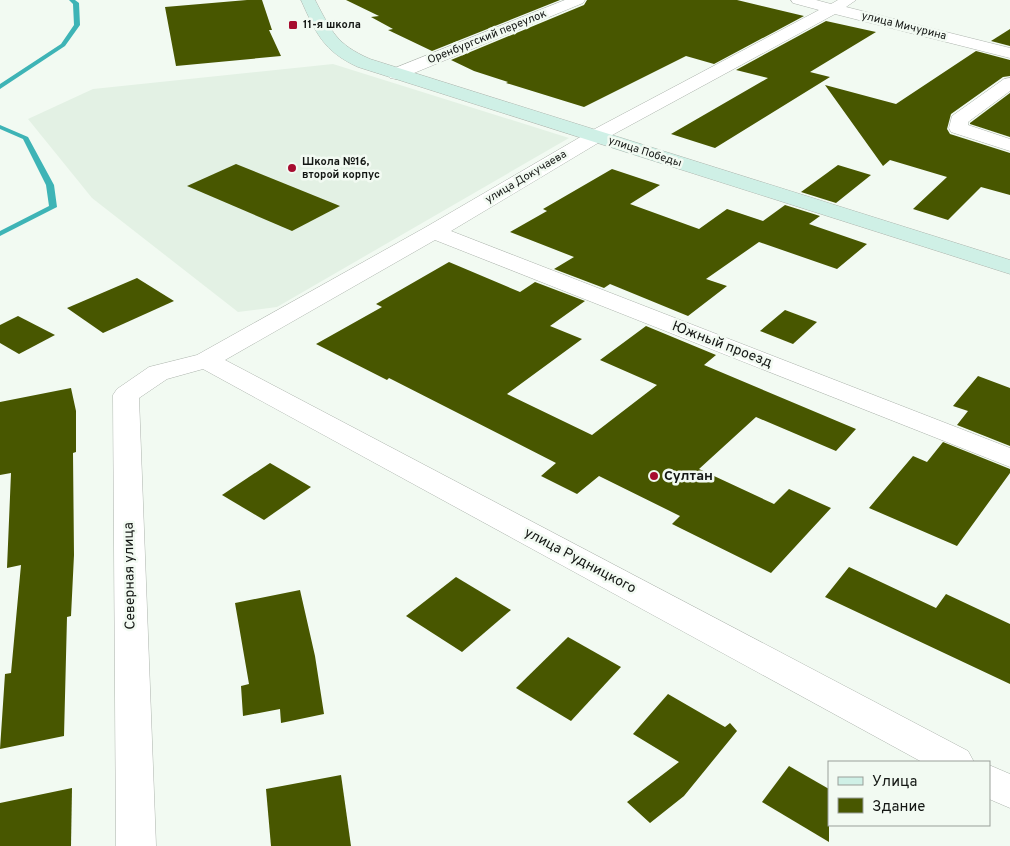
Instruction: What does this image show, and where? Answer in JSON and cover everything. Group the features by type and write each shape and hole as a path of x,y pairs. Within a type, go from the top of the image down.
{"street":[{"name":"улица Победы","path":"308,0 331,45 345,56 396,74 1010,268"},
{"name":"Оренбургский переулок","path":"396,74 578,0"},
{"name":"улица Мичурина","path":"798,0 842,4 1010,53"},
{"name":"улица Докучаева","path":"206,360 434,232 596,136 842,4"},
{"path":"1010,83 959,120 958,128 1010,145"},
{"name":"Южный проезд","path":"434,232 1010,458"},
{"name":"улица Рудницкого","path":"206,360 953,761"},
{"name":"Северная улица","path":"136,846 126,395 158,373 206,360"},
{"path":"990,782 1010,792"}],"shaded area":[{"name":"Школа №16, второй корпус","path":"333,64 569,138 277,307 238,312 92,198 28,119 93,89"}],"building":[{"path":"262,0 272,30 269,30 281,56 176,66 165,7"},
{"path":"346,0 560,0 432,51 388,30 393,29 371,17 379,16"},
{"path":"587,0 737,0 804,16 714,64 686,56 584,107 506,83 508,82 474,71 451,60 584,5"},
{"path":"826,21 876,32 810,72 830,77 715,148 671,134 768,78 736,70"},
{"path":"1010,29 1010,46 991,41"},
{"path":"976,51 1010,60 1010,76 1003,77 951,114 947,129 950,134 1010,153 1010,195 981,187 948,220 913,209 947,177 890,160 883,166 825,85 896,104"},
{"path":"1010,93 1010,137 970,124 970,123"},
{"path":"236,164 340,206 292,231 187,186"},
{"path":"838,165 871,175 836,203 801,192"},
{"path":"612,169 660,185 630,204 699,229 727,209 763,221 785,205 820,216 809,224 867,244 837,269 759,242 706,279 727,286 688,316 610,284 604,288 554,269 574,257 510,232 547,211 543,209"},
{"path":"449,262 520,292 535,282 585,301 550,326 582,339 507,394 592,435 657,385 600,360 646,326 716,355 704,365 856,429 836,451 756,417 699,469 774,504 789,489 831,508 771,573 672,524 680,516 599,476 577,494 541,476 556,463 389,378 387,380 316,344 382,307 376,304"},
{"path":"137,278 174,301 103,333 67,308"},
{"path":"785,310 817,322 793,344 760,331"},
{"path":"18,316 55,335 19,354 0,343 0,325"},
{"path":"978,376 1010,388 1010,446 957,425 968,411 953,406"},
{"path":"71,388 76,411 76,452 73,453 74,555 71,616 67,617 64,736 0,749 5,674 11,673 21,565 7,568 11,473 0,475 0,402"},
{"path":"943,442 1010,469 1010,473 957,546 869,508 913,456 927,462"},
{"path":"270,463 311,487 264,520 222,495"},
{"path":"849,567 936,608 946,594 1010,624 1010,684 825,597"},
{"path":"456,577 511,610 462,652 406,616"},
{"path":"300,590 315,656 324,714 281,723 280,709 243,716 241,686 249,684 235,603"},
{"path":"568,637 621,667 571,721 516,688"},
{"path":"668,694 725,727 730,723 737,731 684,796 650,823 627,802 679,762 633,734"},
{"path":"789,766 828,788 829,842 762,802"},
{"path":"341,775 351,846 271,846 266,789"},
{"path":"72,788 71,846 0,846 0,803"}],"waterway":[{"path":"0,87 63,45 77,25 76,3 72,0"},
{"path":"0,127 26,138 50,185 53,207 0,234"}],"place":[{"name":"11-я школа","path":"293,25"},
{"name":"Школа №16, второй корпус","path":"292,168"},
{"name":"Султан","path":"654,476"}]}
